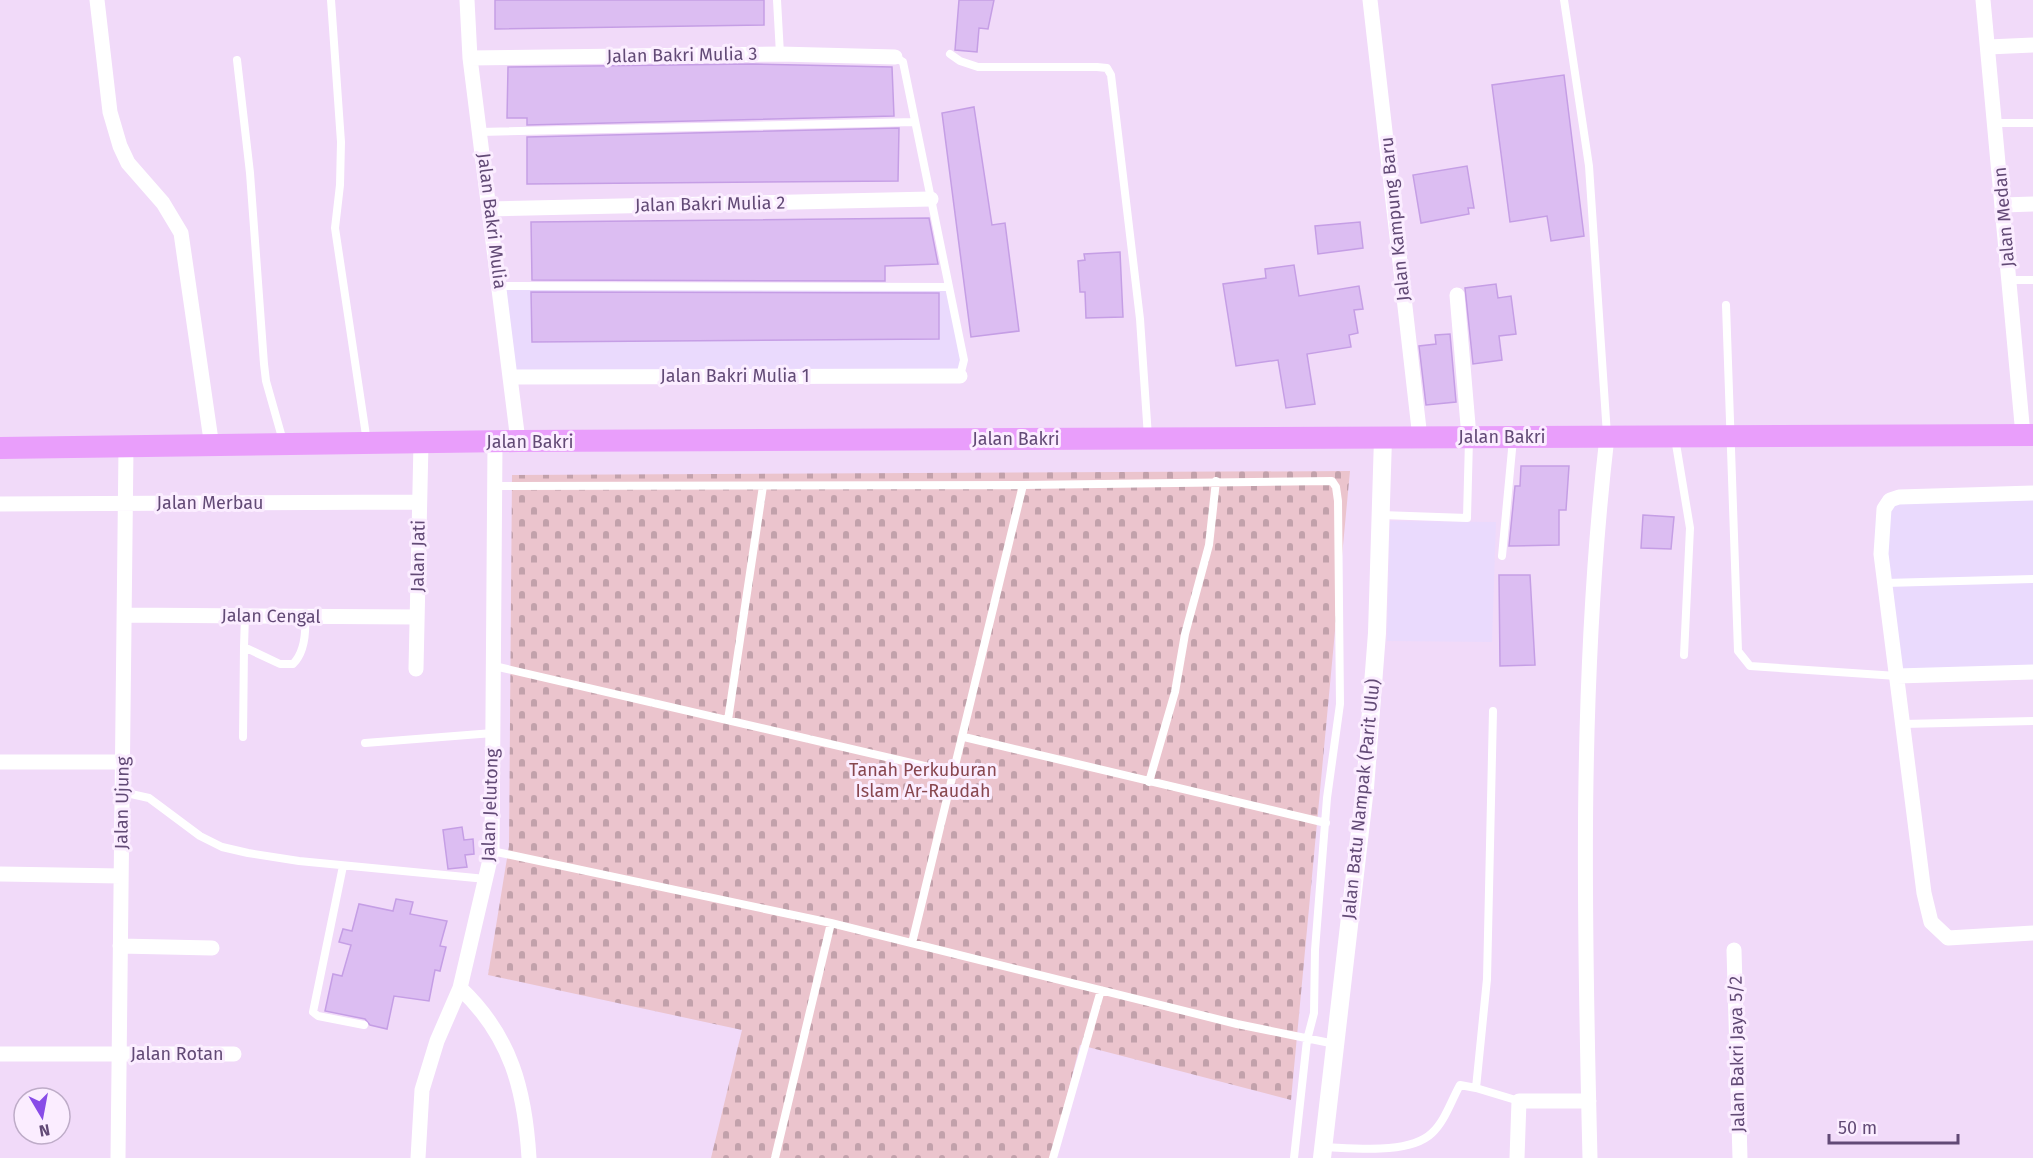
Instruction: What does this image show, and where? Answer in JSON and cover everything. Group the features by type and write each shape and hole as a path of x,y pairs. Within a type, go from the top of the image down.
{"main road":[{"name":"Jalan Bakri","path":"0,448 212,447 518,441 2028,435"}],"street":[{"path":"97,0 110,112 120,146 128,163 164,203 181,233 212,447"},
{"name":"Jalan Bakri Mulia","path":"467,0 470,58 518,441"},
{"name":"Jalan Kampung Baru","path":"1370,0 1420,438"},
{"name":"Jalan Medan","path":"1983,0 2010,280 2026,366 2028,435"},
{"path":"1988,47 2033,45"},
{"name":"Jalan Bakri Mulia 3","path":"470,58 780,54 895,57"},
{"name":"Jalan Bakri Mulia 2","path":"489,209 931,199"},
{"path":"2004,205 2033,204"},
{"path":"1457,295 1469,437"},
{"name":"Jalan Bakri Mulia 1","path":"511,377 960,376"},
{"path":"1590,1158 1586,781 1595,548 1607,437"},
{"name":"Jalan Batu Nampak (Parit Ulu)","path":"1323,1152 1365,788 1377,633 1383,438"},
{"name":"Jalan Jelutong","path":"418,1158 422,1090 437,1041 460,988 492,851 495,442"},
{"name":"Jalan Jati","path":"416,669 420,443"},
{"name":"Jalan Ujung","path":"118,1158 126,448"},
{"path":"2033,493 1899,496 1890,500 1884,509 1881,524 1885,583 1924,892 1931,922 1948,938 2033,933"},
{"name":"Jalan Merbau","path":"0,504 419,502"},
{"name":"Jalan Cengal","path":"124,615 417,617"},
{"path":"1897,676 2033,672"},
{"path":"0,762 123,762"},
{"path":"0,874 121,876"},
{"path":"120,946 212,948"},
{"name":"Jalan Bakri Jaya 5/2","path":"1734,950 1740,1158"},
{"path":"460,988 489,1020 514,1070 525,1105 529,1158"},
{"name":"Jalan Rotan","path":"0,1054 234,1054"},
{"path":"1517,1158 1519,1101 1589,1101"}],"lane":[{"path":"331,0 341,142 340,186 335,228 367,444"},
{"path":"777,0 780,54"},
{"path":"1564,0 1589,166 1607,437"},
{"path":"950,54 960,61 978,67 1097,67 1107,68 1111,75 1140,319 1148,439"},
{"path":"895,57 903,62 964,360 960,376"},
{"path":"237,60 250,173 262,353 266,381 285,446"},
{"path":"480,132 915,122"},
{"path":"1995,123 2033,123"},
{"path":"2010,280 2033,280"},
{"path":"500,286 949,287"},
{"path":"1726,305 1738,651 1742,660 1750,666 1897,676"},
{"path":"1675,436 1690,528 1684,655"},
{"path":"1380,515 1467,518 1469,437"},
{"path":"1502,556 1513,437"},
{"path":"494,486 1023,485 1322,479 1332,481 1336,487 1338,501 1340,704 1326,823 1316,950 1314,1012 1306,1040 1294,1158"},
{"path":"1149,782 1175,692 1185,634 1209,545 1216,481"},
{"path":"912,943 964,737 1023,485"},
{"path":"728,720 763,486"},
{"path":"1885,583 2033,579"},
{"path":"243,737 245,615"},
{"path":"244,647 290,665 300,655 305,637 305,616"},
{"path":"495,666 955,773"},
{"path":"1476,1088 1487,979 1493,711"},
{"path":"1903,724 2033,721"},
{"path":"365,743 493,734"},
{"path":"964,737 1326,823"},
{"path":"122,792 158,803 200,836 222,847 299,861 486,879"},
{"path":"492,851 831,923 1306,1040 1335,1044"},
{"path":"343,866 313,1012 318,1016 364,1025"},
{"path":"776,1158 831,923"},
{"path":"1053,1158 1101,990"},
{"path":"1323,1152 1372,1149 1422,1140 1441,1124 1460,1085 1519,1101"}],"shaded area":[{"path":"0,0 2033,0 2033,1158 0,1158"},
{"path":"493,283 952,283 968,361 962,383 506,383"},
{"path":"2033,487 2033,678 1892,683 1874,557 1878,506"},
{"path":"1390,521 1496,522 1492,642 1387,641"}],"green space":[{"name":"Tanah Perkuburan Islam Ar-Raudah","path":"1350,471 1291,1100 1080,1045 1051,1158 711,1158 742,1030 488,975 509,846 512,475"}],"building":[{"path":"495,0 764,0 764,25 495,29"},
{"path":"959,0 994,0 988,29 979,28 977,52 955,50"},
{"path":"753,64 892,67 894,116 527,125 527,118 507,118 508,67"},
{"path":"1564,75 1584,236 1551,241 1547,216 1510,222 1492,85"},
{"path":"974,107 992,225 1005,223 1019,331 971,337 942,113"},
{"path":"899,128 898,181 527,184 527,137"},
{"path":"1467,166 1474,208 1468,208 1469,214 1421,223 1413,175"},
{"path":"929,218 938,264 885,266 885,281 532,280 531,222"},
{"path":"1360,222 1363,248 1318,254 1315,226"},
{"path":"1120,252 1123,317 1086,318 1085,292 1080,292 1078,261 1085,260 1084,254"},
{"path":"1294,265 1299,296 1359,286 1363,309 1354,310 1358,333 1349,335 1351,347 1307,354 1315,404 1286,408 1278,360 1236,366 1223,284 1266,278 1265,269"},
{"path":"1496,284 1498,298 1511,296 1516,334 1499,336 1502,360 1473,364 1465,288"},
{"path":"531,292 939,293 939,339 532,342"},
{"path":"1450,334 1456,402 1426,405 1419,346 1436,344 1435,335"},
{"path":"1521,466 1569,466 1566,510 1559,510 1559,545 1509,546 1515,486 1520,486"},
{"path":"1643,515 1674,517 1671,549 1641,548"},
{"path":"1499,575 1530,575 1535,665 1500,666"},
{"path":"462,827 464,840 473,839 474,854 465,855 467,867 448,869 443,830"},
{"path":"396,899 413,902 410,914 447,921 440,946 446,947 440,971 435,970 429,1001 394,996 387,1029 370,1025 365,1019 325,1011 333,974 342,976 351,945 339,942 343,929 352,931 359,904 393,911"}]}
